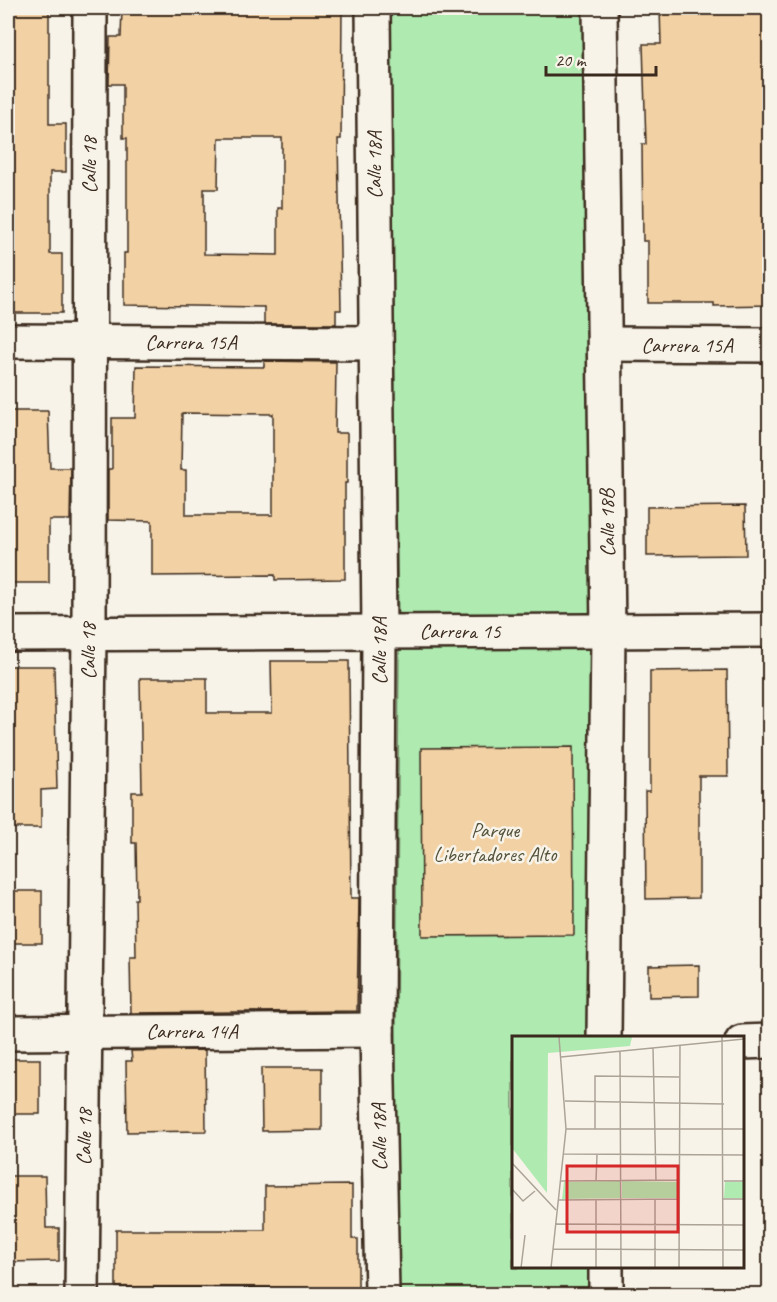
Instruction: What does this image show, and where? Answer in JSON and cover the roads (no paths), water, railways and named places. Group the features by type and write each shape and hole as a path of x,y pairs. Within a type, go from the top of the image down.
{"street":[{"name":"Calle 18","path":"82,1294 89,634 90,8"},
{"name":"Calle 18A","path":"373,8 379,632 377,1030 382,1294"},
{"name":"Calle 18B","path":"600,8 608,632 604,1036"},
{"name":"Carrera 15A","path":"8,341 375,343"},
{"name":"Carrera 15A","path":"605,344 770,345"},
{"name":"Carrera 15","path":"8,634 770,630"},
{"name":"Carrera 14A","path":"8,1033 377,1030"},
{"path":"744,1042 770,1041"},
{"path":"606,1269 606,1294"}],"park label":[{"name":"Parque Libertadores Alto","path":"495,842"}]}
